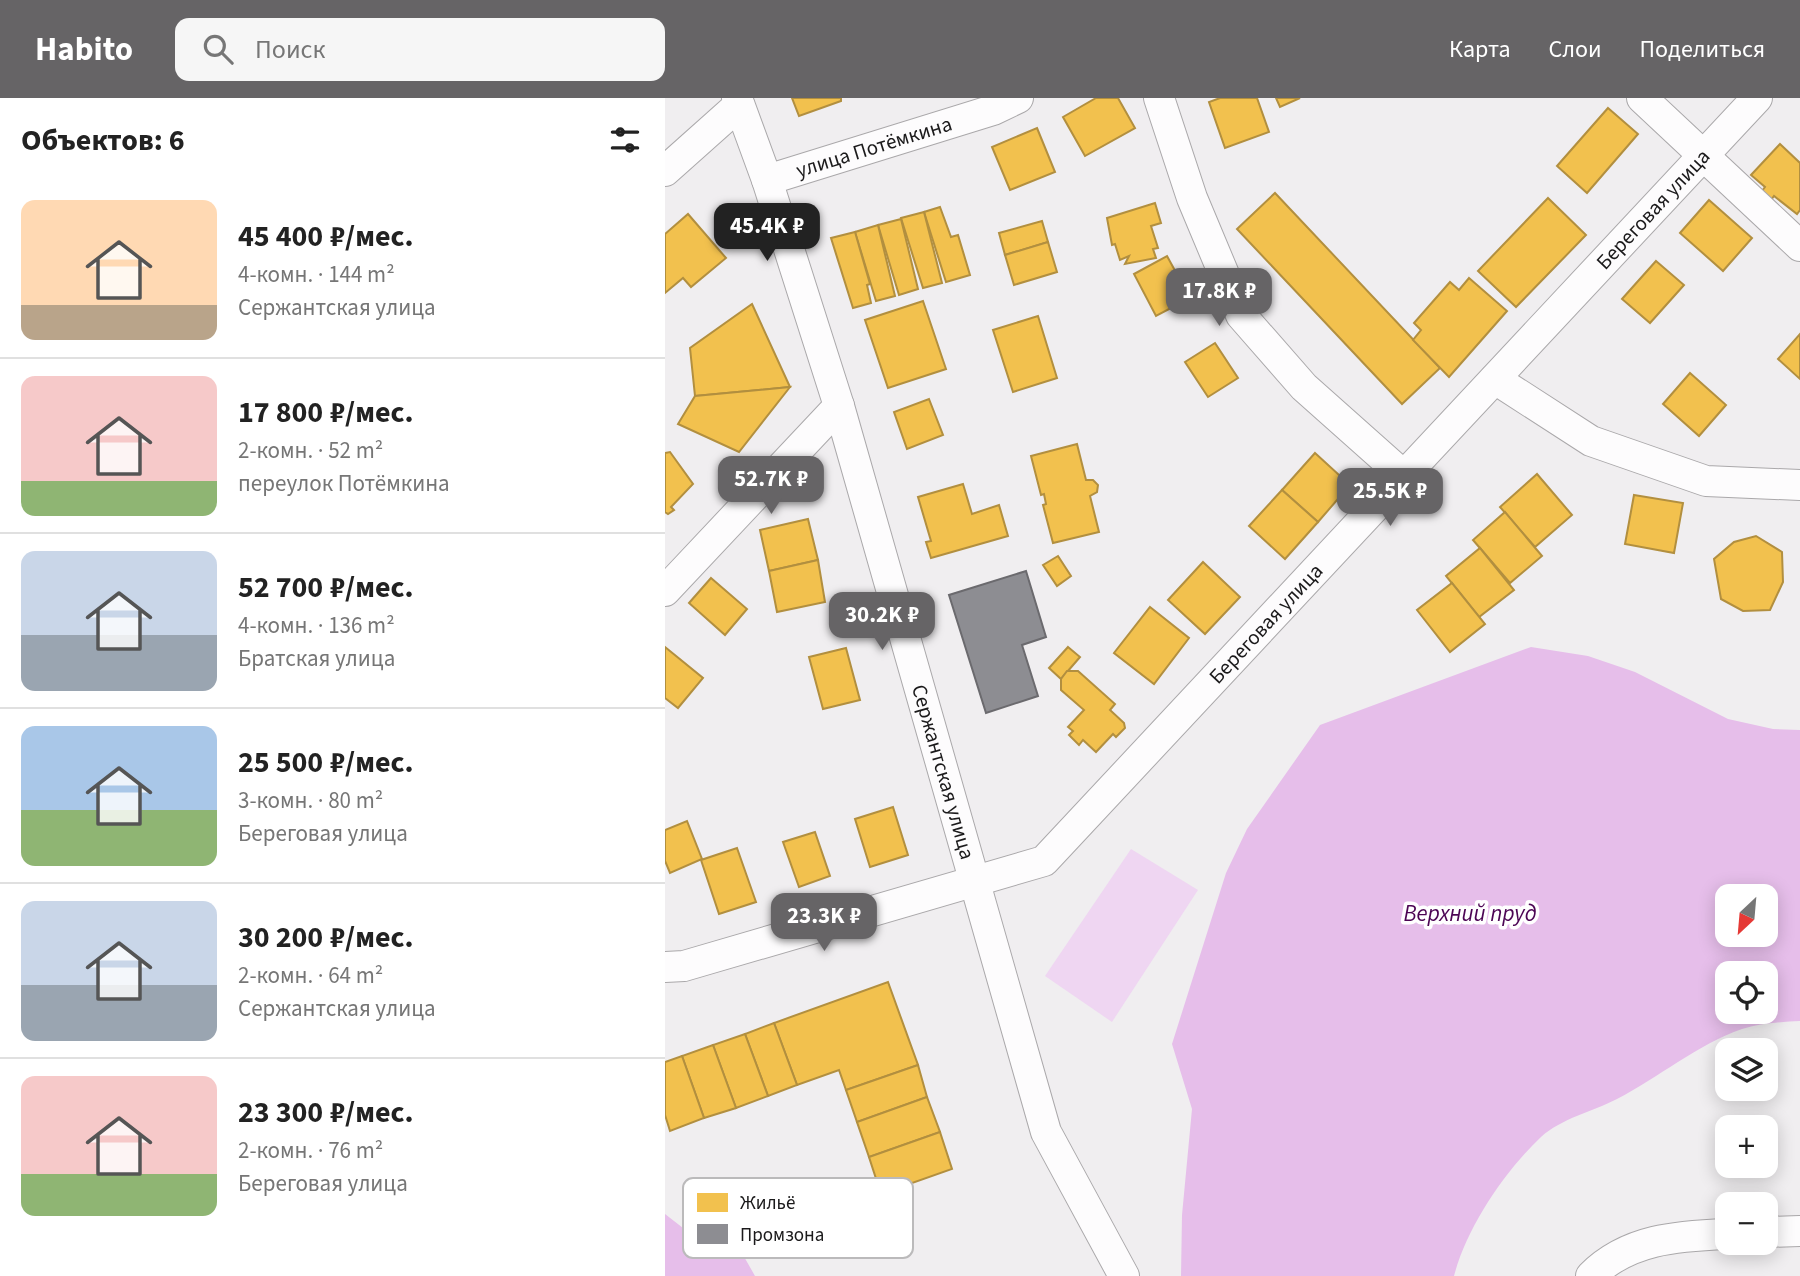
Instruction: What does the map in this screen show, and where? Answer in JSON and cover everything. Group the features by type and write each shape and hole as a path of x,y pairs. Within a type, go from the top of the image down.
{"street":[{"name":"улица Потёмкина","path":"767,180 993,110 1018,98"},
{"path":"1159,98 1192,198 1241,315 1304,387 1403,476"},
{"path":"1642,98 1800,246"},
{"name":"Береговая улица","path":"665,967 684,966 974,884 1044,861 1757,98"},
{"name":"Сержантская улица","path":"738,102 767,180 839,406 1046,1132 1124,1276"},
{"path":"665,171 738,102"},
{"path":"1495,379 1591,441 1706,481 1800,485"},
{"path":"665,591 839,406"},
{"path":"1778,1232 1800,1231"},
{"path":"1591,1276 1607,1260 1636,1245 1693,1235 1715,1234"}],"shaded area":[{"path":"1131,849 1198,890 1112,1022 1045,976"}],"water":[{"name":"Верхний пруд","path":"1531,647 1588,656 1635,672 1728,719 1773,729 1800,730 1800,1021 1778,1022 1778,961 1715,961 1715,1024 1763,1024 1715,1038 1715,1041 1617,1099 1549,1130 1527,1151 1488,1201 1468,1239 1454,1276 1181,1276 1182,1215 1192,1109 1172,1044 1226,873 1247,829 1320,725"},
{"path":"665,1214 683,1228 683,1258 745,1258 755,1276 665,1276"}],"building: Жильё":[{"path":"792,98 841,98 841,101 799,116"},
{"path":"1096,98 1118,98 1135,128 1085,156 1063,117"},
{"path":"1220,98 1257,98 1269,132 1225,148 1209,102"},
{"path":"1276,98 1300,98 1280,107"},
{"path":"1608,108 1638,134 1587,193 1557,166"},
{"path":"1037,128 1055,172 1010,190 992,147"},
{"path":"1780,144 1800,163 1800,210 1797,214 1774,196 1771,200 1762,191 1765,187 1751,175"},
{"path":"1275,193 1440,368 1402,404 1237,229"},
{"path":"1548,198 1586,235 1516,307 1478,271"},
{"path":"1709,200 1752,238 1723,271 1680,233"},
{"path":"1155,203 1161,223 1151,226 1158,248 1153,249 1156,258 1125,264 1129,256 1120,260 1115,244 1112,245 1107,218"},
{"path":"940,207 951,237 958,235 970,275 946,282 924,212"},
{"path":"924,212 942,283 923,288 901,218"},
{"path":"688,214 726,258 691,287 683,278 665,293 665,234"},
{"path":"901,219 918,289 899,295 878,225"},
{"path":"1042,221 1048,242 1005,255 999,233"},
{"path":"878,225 895,296 876,301 855,232"},
{"path":"855,232 870,284 867,285 871,303 853,308 831,238"},
{"path":"1048,242 1057,272 1014,285 1005,255"},
{"path":"1167,256 1190,298 1156,316 1134,274"},
{"path":"1656,261 1684,285 1650,323 1622,299"},
{"path":"1469,278 1507,311 1449,377 1413,340 1421,330 1414,323 1450,282 1459,290"},
{"path":"923,301 946,369 888,388 865,320"},
{"path":"752,304 790,387 695,396 690,348"},
{"path":"1038,316 1057,378 1013,392 993,330"},
{"path":"1800,334 1800,379 1778,359"},
{"path":"1215,343 1238,378 1208,397 1185,362"},
{"path":"1690,373 1726,405 1699,436 1663,404"},
{"path":"790,387 739,452 678,424 695,396"},
{"path":"929,399 943,435 907,449 894,412"},
{"path":"1077,444 1086,480 1093,480 1098,485 1097,492 1090,496 1099,532 1053,543 1043,505 1046,504 1044,494 1041,495 1031,456"},
{"path":"670,452 693,484 671,507 674,510 668,514 665,512 665,453"},
{"path":"1315,453 1350,485 1318,522 1282,490"},
{"path":"1537,474 1572,515 1535,547 1500,507"},
{"path":"963,484 972,514 999,505 1008,536 931,558 926,542 931,541 918,497"},
{"path":"1282,490 1318,522 1285,559 1249,526"},
{"path":"1634,495 1683,503 1674,553 1625,544"},
{"path":"1505,512 1542,556 1510,583 1473,540"},
{"path":"808,519 818,560 769,571 760,530"},
{"path":"1756,536 1782,552 1783,582 1770,610 1743,611 1721,599 1714,559 1734,542"},
{"path":"1480,548 1514,590 1479,617 1446,576"},
{"path":"1058,556 1071,576 1057,586 1043,565"},
{"path":"818,560 825,602 777,612 769,571"},
{"path":"1203,562 1240,597 1205,634 1168,600"},
{"path":"711,578 747,609 725,635 689,603"},
{"path":"1452,583 1485,624 1450,652 1417,610"},
{"path":"1150,607 1189,638 1154,684 1114,653"},
{"path":"665,647 703,678 678,708 665,698"},
{"path":"1068,647 1080,657 1061,679 1049,668"},
{"path":"846,648 860,700 823,709 809,657"},
{"path":"1067,671 1078,671 1115,704 1110,710 1124,723 1125,728 1116,737 1113,734 1096,752 1083,740 1079,745 1069,735 1073,731 1068,727 1084,710 1061,690 1061,679"},
{"path":"893,807 908,855 870,867 855,819"},
{"path":"687,821 702,859 670,873 665,861 665,830"},
{"path":"815,832 830,876 799,887 783,842"},
{"path":"737,848 756,902 719,914 701,860"},
{"path":"888,982 918,1065 846,1090 839,1070 797,1085 774,1023"},
{"path":"774,1023 797,1085 768,1096 745,1034"},
{"path":"745,1034 768,1096 736,1108 713,1045"},
{"path":"713,1045 736,1108 704,1118 682,1056"},
{"path":"682,1056 704,1118 670,1131 665,1115 665,1062"},
{"path":"918,1065 927,1097 857,1122 846,1090"},
{"path":"927,1097 940,1132 869,1157 857,1122"},
{"path":"940,1132 952,1169 913,1183 913,1178 876,1178 869,1157"}],"building: Промзона":[{"path":"1026,571 1046,637 1022,645 1038,696 986,713 949,595"}]}
